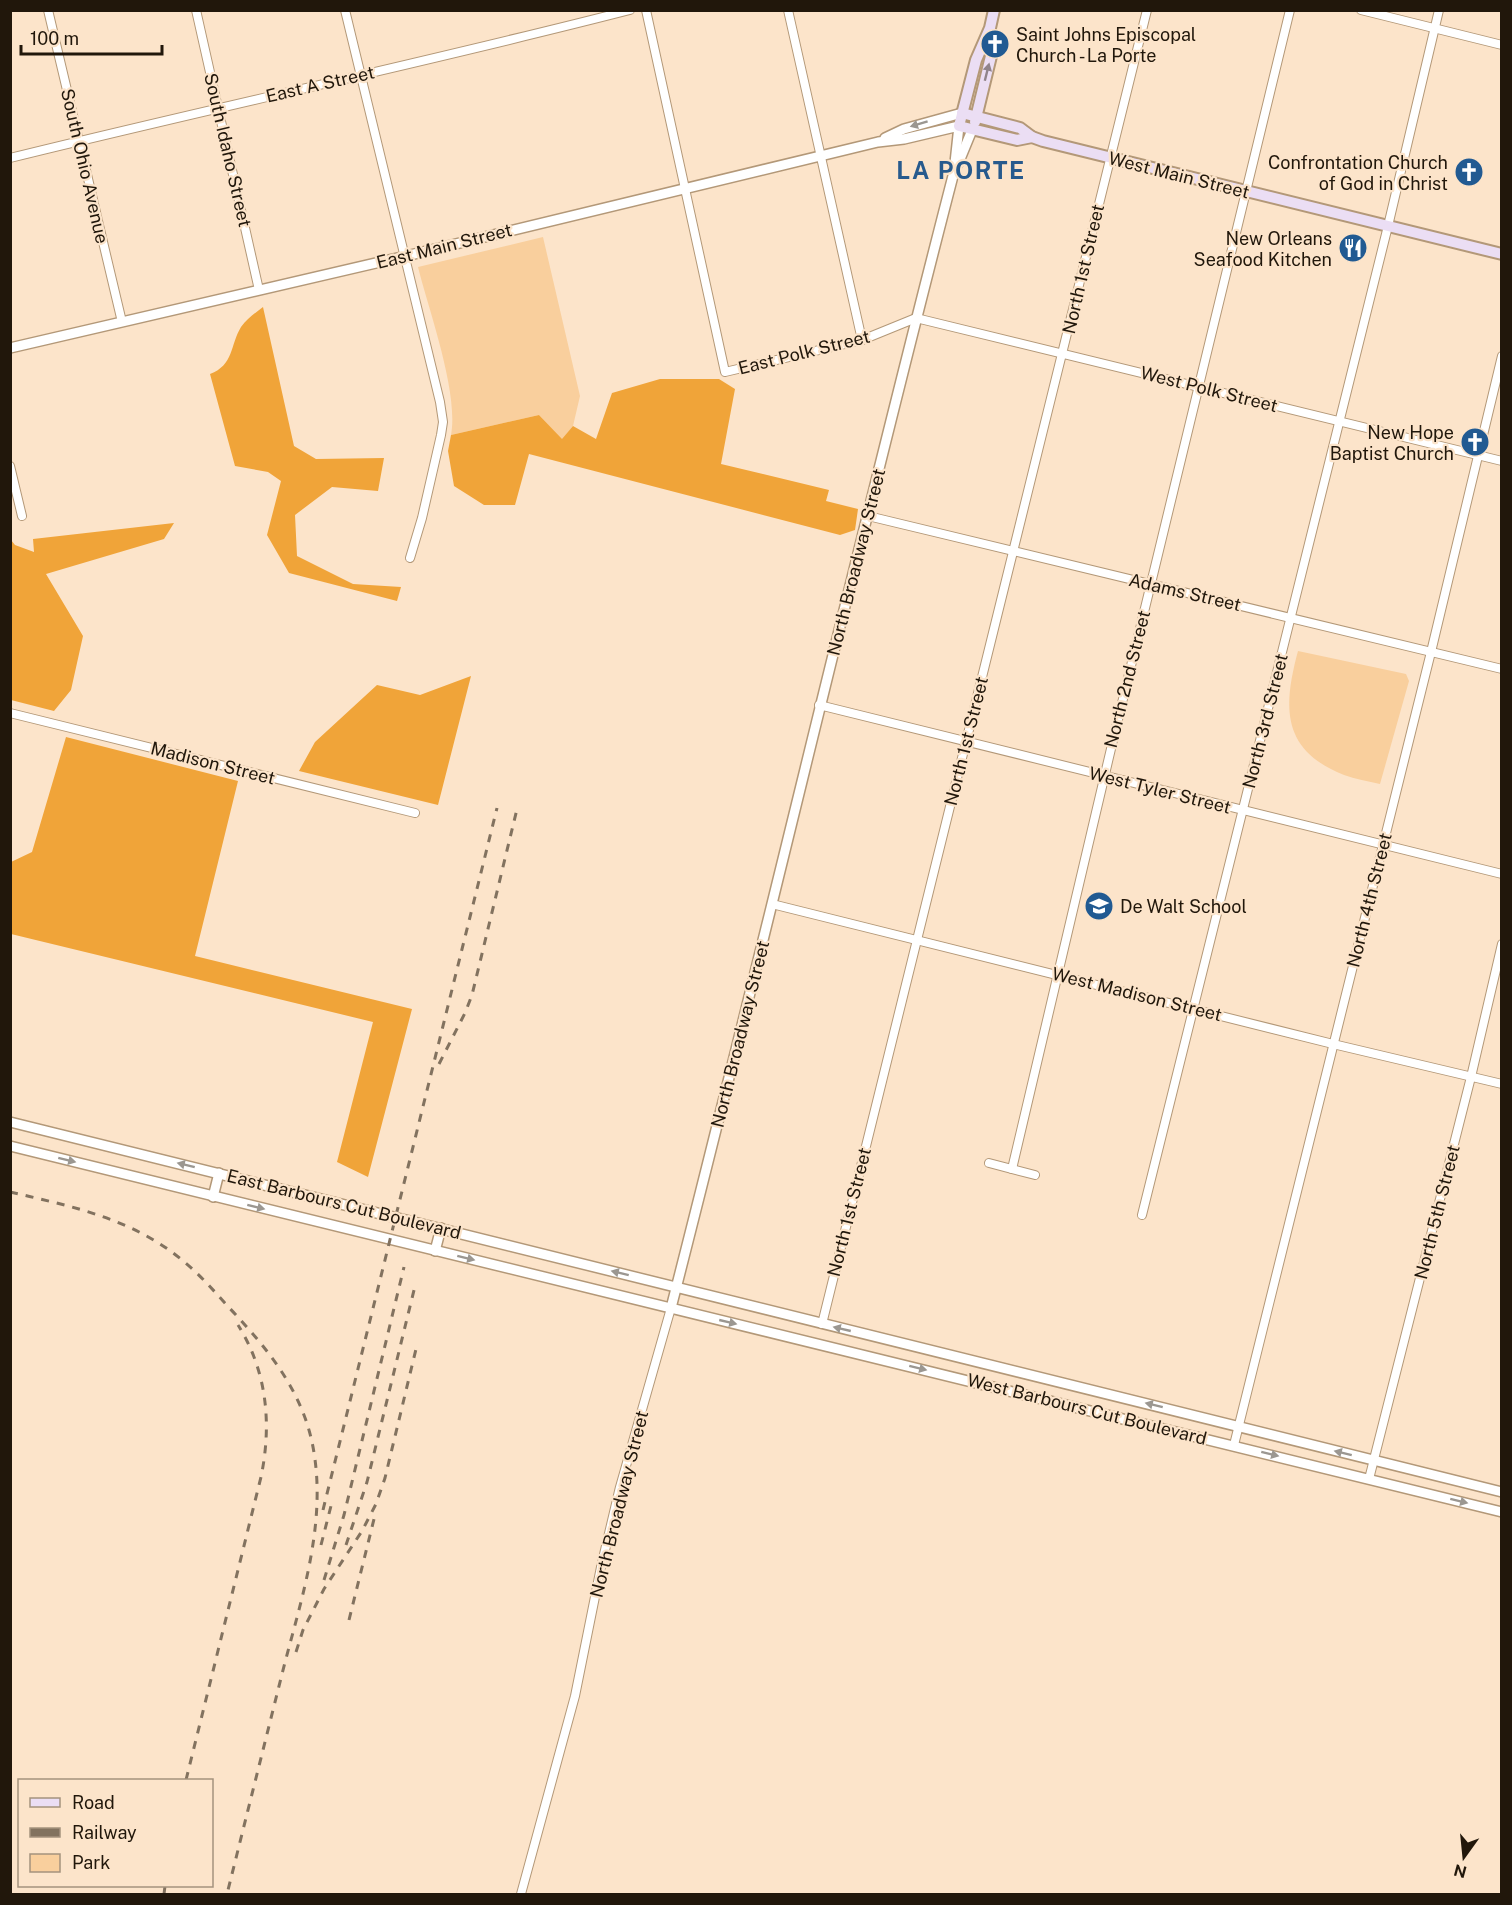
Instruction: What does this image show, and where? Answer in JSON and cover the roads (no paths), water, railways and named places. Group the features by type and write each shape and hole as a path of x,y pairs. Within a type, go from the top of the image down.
{"main road":[{"path":"958,126 976,60 990,28 994,10"},
{"path":"972,130 991,56 990,28"},
{"name":"West Main Street","path":"962,113 1020,128 1032,137 1111,158 1502,254"},
{"name":"West Main Street","path":"958,126 1017,140 1032,137"}],"street":[{"name":"South Ohio Avenue","path":"48,10 122,322"},
{"name":"South Idaho Street","path":"196,10 259,290"},
{"path":"345,10 440,402 442,422 422,518 410,558"},
{"name":"East A Street","path":"10,158 502,43 630,10"},
{"path":"646,10 685,189"},
{"path":"788,10 862,340"},
{"name":"North 1st Street","path":"822,1324 1147,10"},
{"name":"North 2nd Street","path":"1012,1169 1103,776 1290,10"},
{"path":"1360,10 1502,45"},
{"name":"North 3rd Street","path":"1142,1215 1388,226 1439,10"},
{"name":"East Main Street","path":"878,142 904,129 962,113"},
{"name":"East Main Street","path":"10,348 406,256 878,142 904,139 958,126"},
{"name":"North Broadway Street","path":"954,171 958,126"},
{"name":"North Broadway Street","path":"521,1894 575,1696 620,1487 671,1308 916,318 954,171 972,130"},
{"name":"East Polk Street","path":"685,189 725,372 862,340 916,318"},
{"name":"West Polk Street","path":"916,318 1502,461"},
{"name":"North 4th Street","path":"1234,1445 1502,356"},
{"path":"10,466 22,516"},
{"name":"Adams Street","path":"868,516 1502,669"},
{"name":"West Tyler Street","path":"819,705 1502,874"},
{"name":"Madison Street","path":"10,713 415,813"},
{"name":"West Madison Street","path":"772,904 1502,1084"},
{"name":"North 5th Street","path":"1369,1479 1471,1077 1502,944"},
{"name":"East Barbours Cut Boulevard","path":"10,1122 676,1287"},
{"name":"East Barbours Cut Boulevard","path":"10,1146 671,1308"},
{"path":"989,1163 1035,1175"},
{"path":"213,1197 219,1173"},
{"path":"435,1251 441,1228"},
{"name":"West Barbours Cut Boulevard","path":"676,1287 1502,1492"},
{"name":"West Barbours Cut Boulevard","path":"671,1308 1502,1512"},
{"path":"1001,1388 1007,1369"},
{"path":"1090,1410 1096,1391"}],"railway":[{"path":"323,1510 497,808"},
{"path":"439,1064 472,995 517,809"},
{"path":"10,1192 78,1209 122,1224 143,1234 182,1260 216,1293 272,1358 292,1389 307,1423 316,1472 317,1502 310,1562 227,1894"},
{"path":"324,1580 344,1515 404,1267"},
{"path":"346,1545 367,1482 415,1286"},
{"path":"186,1779 264,1457 266,1418 261,1379 248,1343 238,1325"},
{"path":"296,1652 303,1630 324,1589 362,1531 376,1504 385,1478 416,1349"},
{"path":"321,1545 332,1502"},
{"path":"349,1620 374,1519"},
{"path":"164,1894 165,1887"}],"place":[{"name":"Saint Johns Episcopal Church - La Porte","path":"995,44"},
{"name":"Confrontation Church of God in Christ","path":"1469,172"},
{"name":"New Orleans Seafood Kitchen","path":"1353,248"},
{"name":"New Hope Baptist Church","path":"1475,442"},
{"name":"De Walt School","path":"1099,906"}],"district":[{"name":"LA PORTE","path":"961,170"}]}
